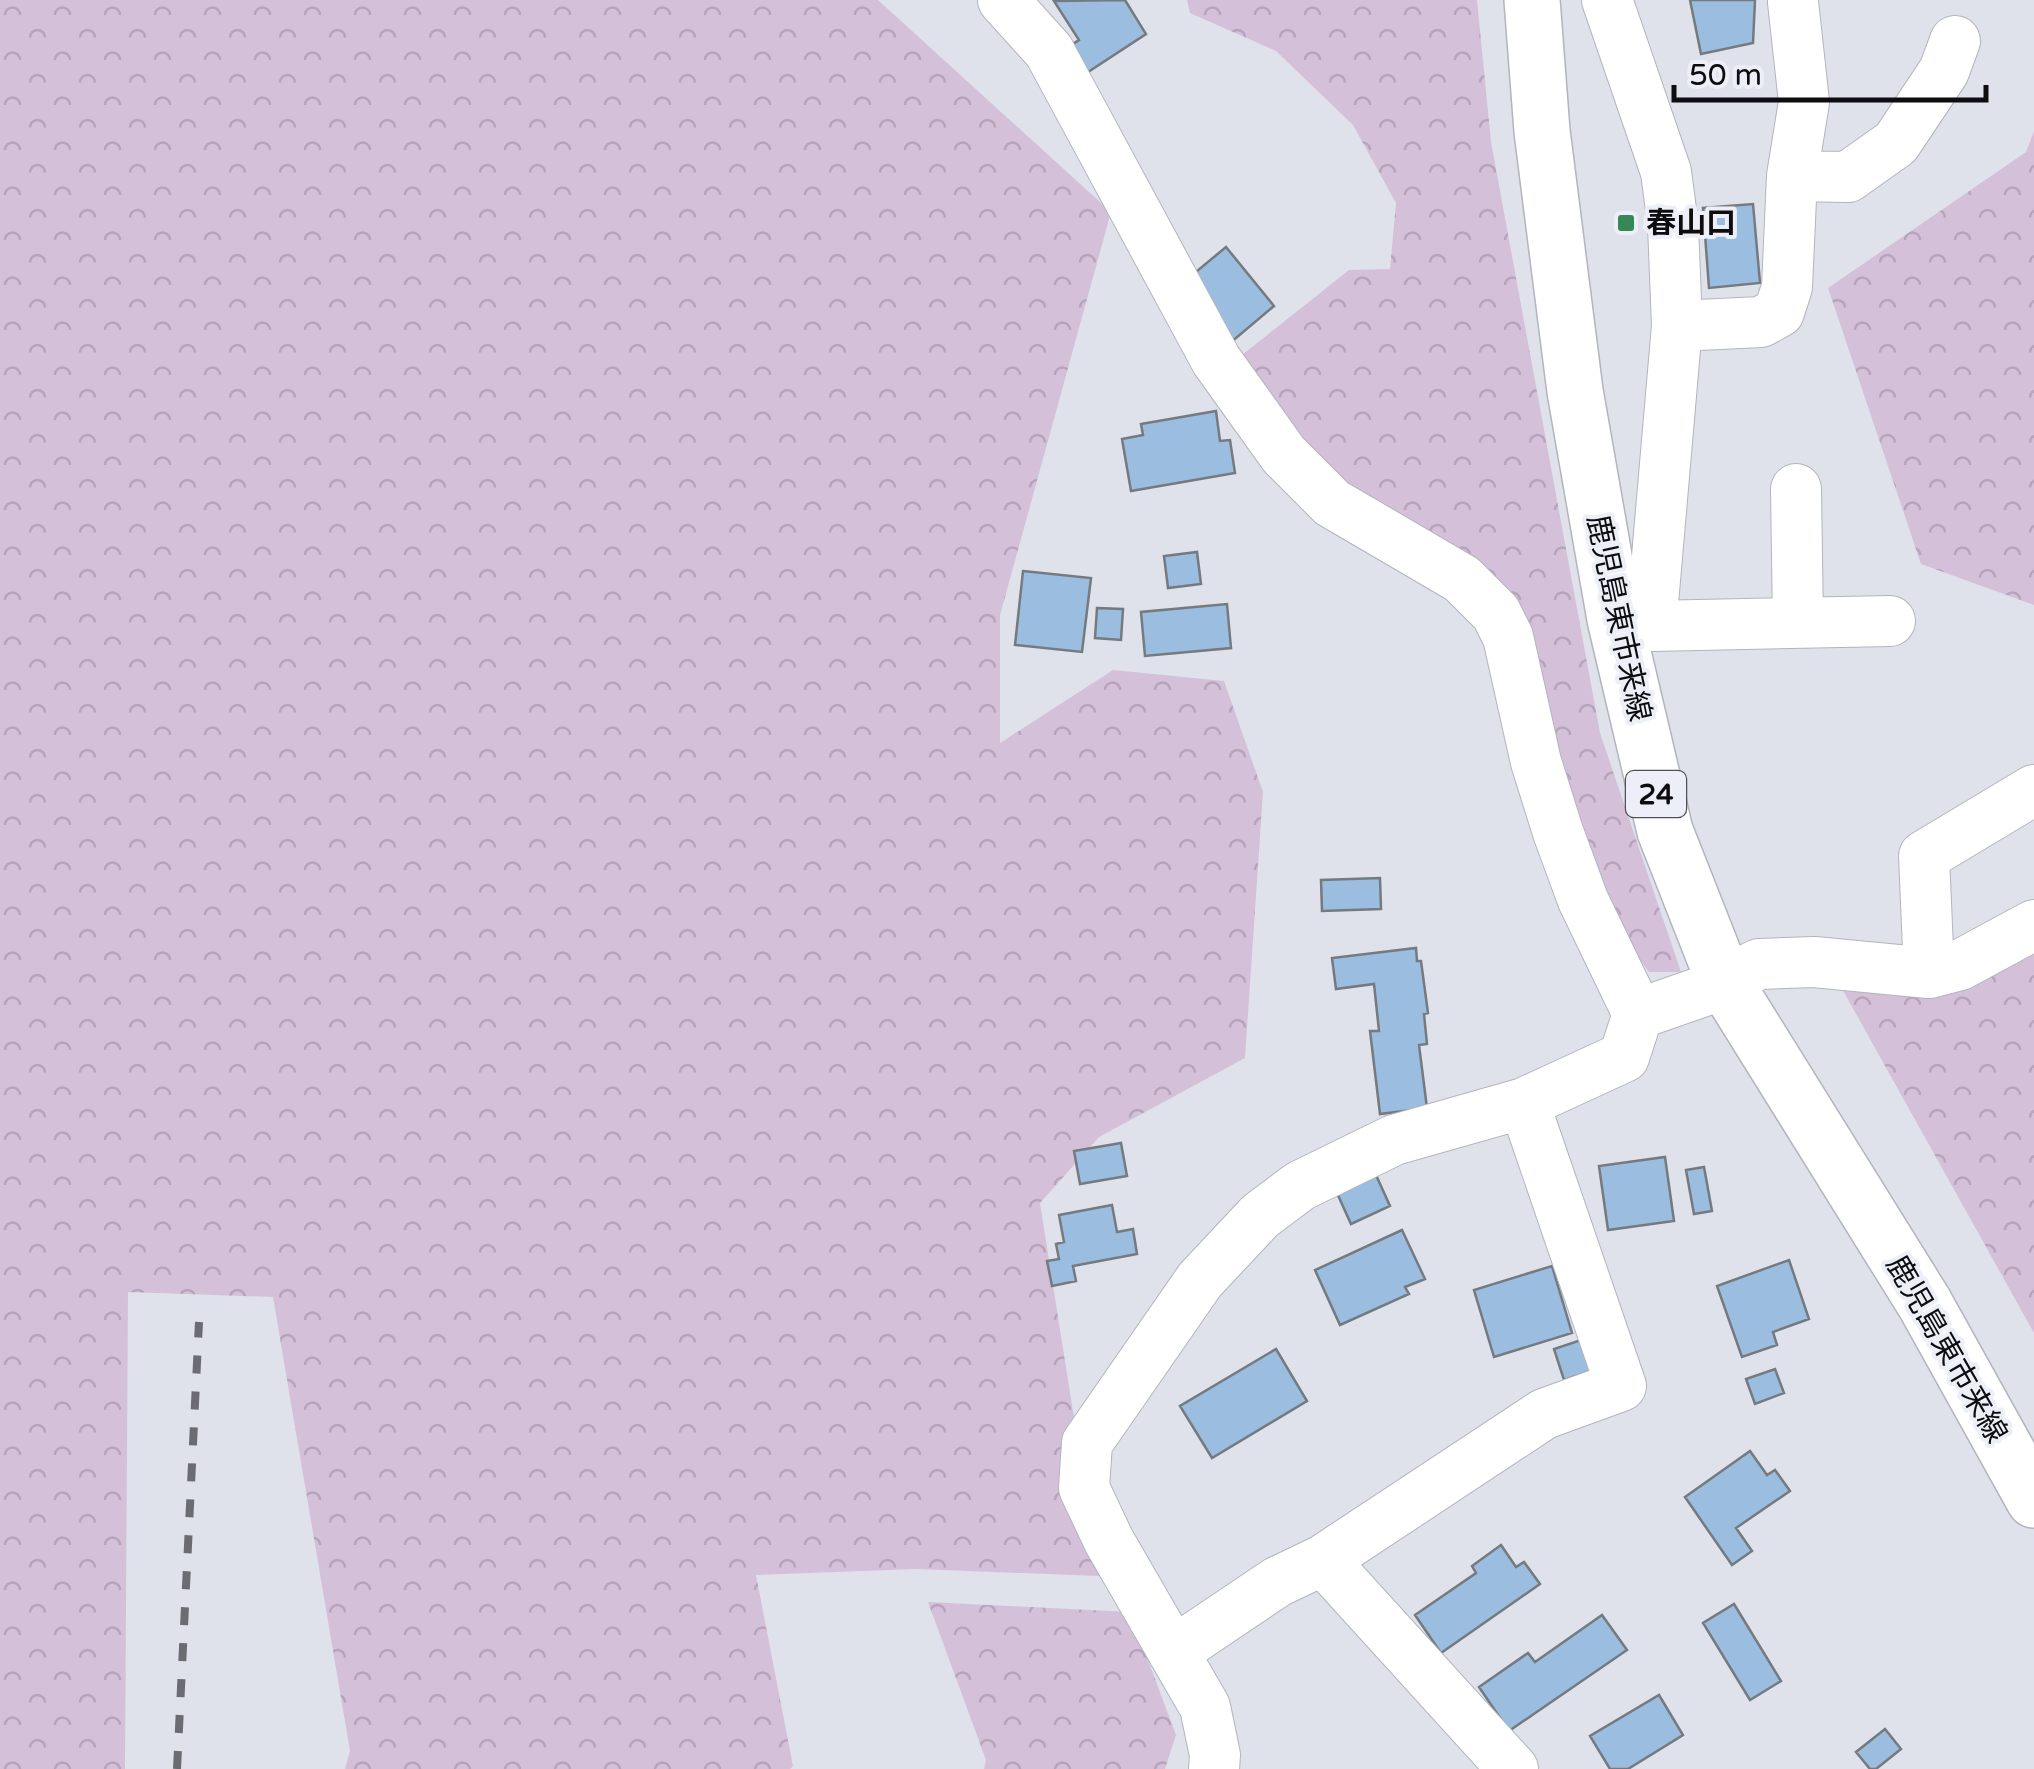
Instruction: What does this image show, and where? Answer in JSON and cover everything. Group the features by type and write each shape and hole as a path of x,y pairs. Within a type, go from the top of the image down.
{"main road":[{"name":"鹿児島東市来線","path":"1532,0 1553,231 1576,392 1633,622 1665,831 1724,981 1925,1304 2034,1500"}],"street":[{"path":"1003,0 1049,51 1216,360 1284,454 1332,503 1462,579 1496,613 1508,637 1536,762 1558,832 1583,900 1638,1014 1624,1056 1524,1104 1394,1140 1300,1186 1260,1216 1200,1280 1087,1444 1084,1488 1109,1541 1205,1707 1215,1755 1214,1769"},
{"path":"1607,0 1666,172 1673,225 1677,326 1633,622 1890,622"},
{"path":"1677,326 1762,322 1779,312 1788,288 1792,176 1804,102 1792,2"},
{"path":"1792,176 1848,178 1896,143 1944,71 1955,41"},
{"path":"1796,489 1798,624"},
{"path":"1929,973 1924,856 2034,790"},
{"path":"1638,1014 1759,964 1814,962 1929,973 1960,965 2034,925"},
{"path":"1174,1652 1278,1582 1323,1560 1544,1414 1621,1386 1524,1104"},
{"path":"1323,1560 1512,1769"}],"green space":[{"path":"0,0 878,0 1111,212 1000,615 1000,743 1113,670 1224,681 1263,792 1245,1058 1099,1137 1040,1203 1099,1576 916,1569 756,1575 793,1766 790,1769 345,1769 350,1751 273,1297 128,1292 125,1769 0,1769"},
{"path":"1187,0 1477,0 1491,142 1600,733 1681,972 1649,972 1613,924 1518,633 1338,492 1232,363 1349,270 1390,269 1396,203 1353,125 1276,51 1190,13"},
{"path":"2034,131 2034,605 1921,564 1828,288 2026,152"},
{"path":"2034,952 2034,1333 1836,978"},
{"path":"928,1602 1130,1612 1176,1735 1165,1769 984,1769 986,1760"}],"building":[{"path":"1125,0 1146,34 1082,76 1065,49 1079,40 1054,1"},
{"path":"1690,0 1755,0 1753,43 1701,54"},
{"path":"1753,204 1760,283 1709,288 1703,208"},
{"path":"1226,247 1274,306 1223,349 1191,276"},
{"path":"1216,411 1220,441 1230,440 1235,473 1131,491 1122,439 1143,435 1141,424"},
{"path":"1197,552 1201,584 1168,588 1164,556"},
{"path":"1023,571 1091,578 1082,652 1015,645"},
{"path":"1227,604 1231,648 1145,656 1141,612"},
{"path":"1097,608 1123,609 1121,640 1095,638"},
{"path":"1380,878 1381,909 1322,911 1321,880"},
{"path":"1416,948 1428,1013 1424,1014 1427,1044 1419,1045 1427,1108 1380,1114 1370,1031 1379,1031 1374,984 1336,989 1332,958"},
{"path":"1121,1143 1127,1176 1080,1184 1074,1151"},
{"path":"1665,1157 1674,1221 1608,1230 1599,1166"},
{"path":"1704,1167 1712,1211 1694,1214 1686,1170"},
{"path":"1376,1175 1390,1206 1351,1224 1337,1193"},
{"path":"1112,1205 1117,1232 1133,1229 1137,1254 1073,1266 1076,1281 1052,1286 1047,1261 1059,1259 1056,1244 1064,1242 1059,1215"},
{"path":"1402,1230 1425,1279 1405,1287 1409,1294 1340,1325 1315,1270"},
{"path":"1789,1260 1809,1319 1773,1332 1777,1345 1742,1357 1717,1286"},
{"path":"1552,1266 1572,1333 1494,1357 1474,1290"},
{"path":"1581,1340 1591,1371 1564,1380 1554,1349"},
{"path":"1276,1349 1307,1401 1212,1458 1180,1406"},
{"path":"1775,1369 1784,1393 1755,1404 1746,1379"},
{"path":"1750,1451 1767,1475 1775,1470 1790,1491 1736,1528 1752,1551 1732,1565 1685,1497"},
{"path":"1501,1545 1516,1567 1524,1562 1540,1584 1441,1653 1415,1615 1476,1573 1472,1566"},
{"path":"1734,1604 1781,1681 1750,1700 1703,1623"},
{"path":"1602,1615 1627,1650 1509,1731 1479,1687 1528,1653 1535,1662"},
{"path":"1659,1695 1683,1735 1628,1769 1610,1769 1590,1736"},
{"path":"1885,1729 1901,1749 1876,1769 1870,1769 1856,1752"}],"railway":[{"path":"177,1769 199,1322"}],"place":[{"name":"春山口","path":"1626,223"}]}
